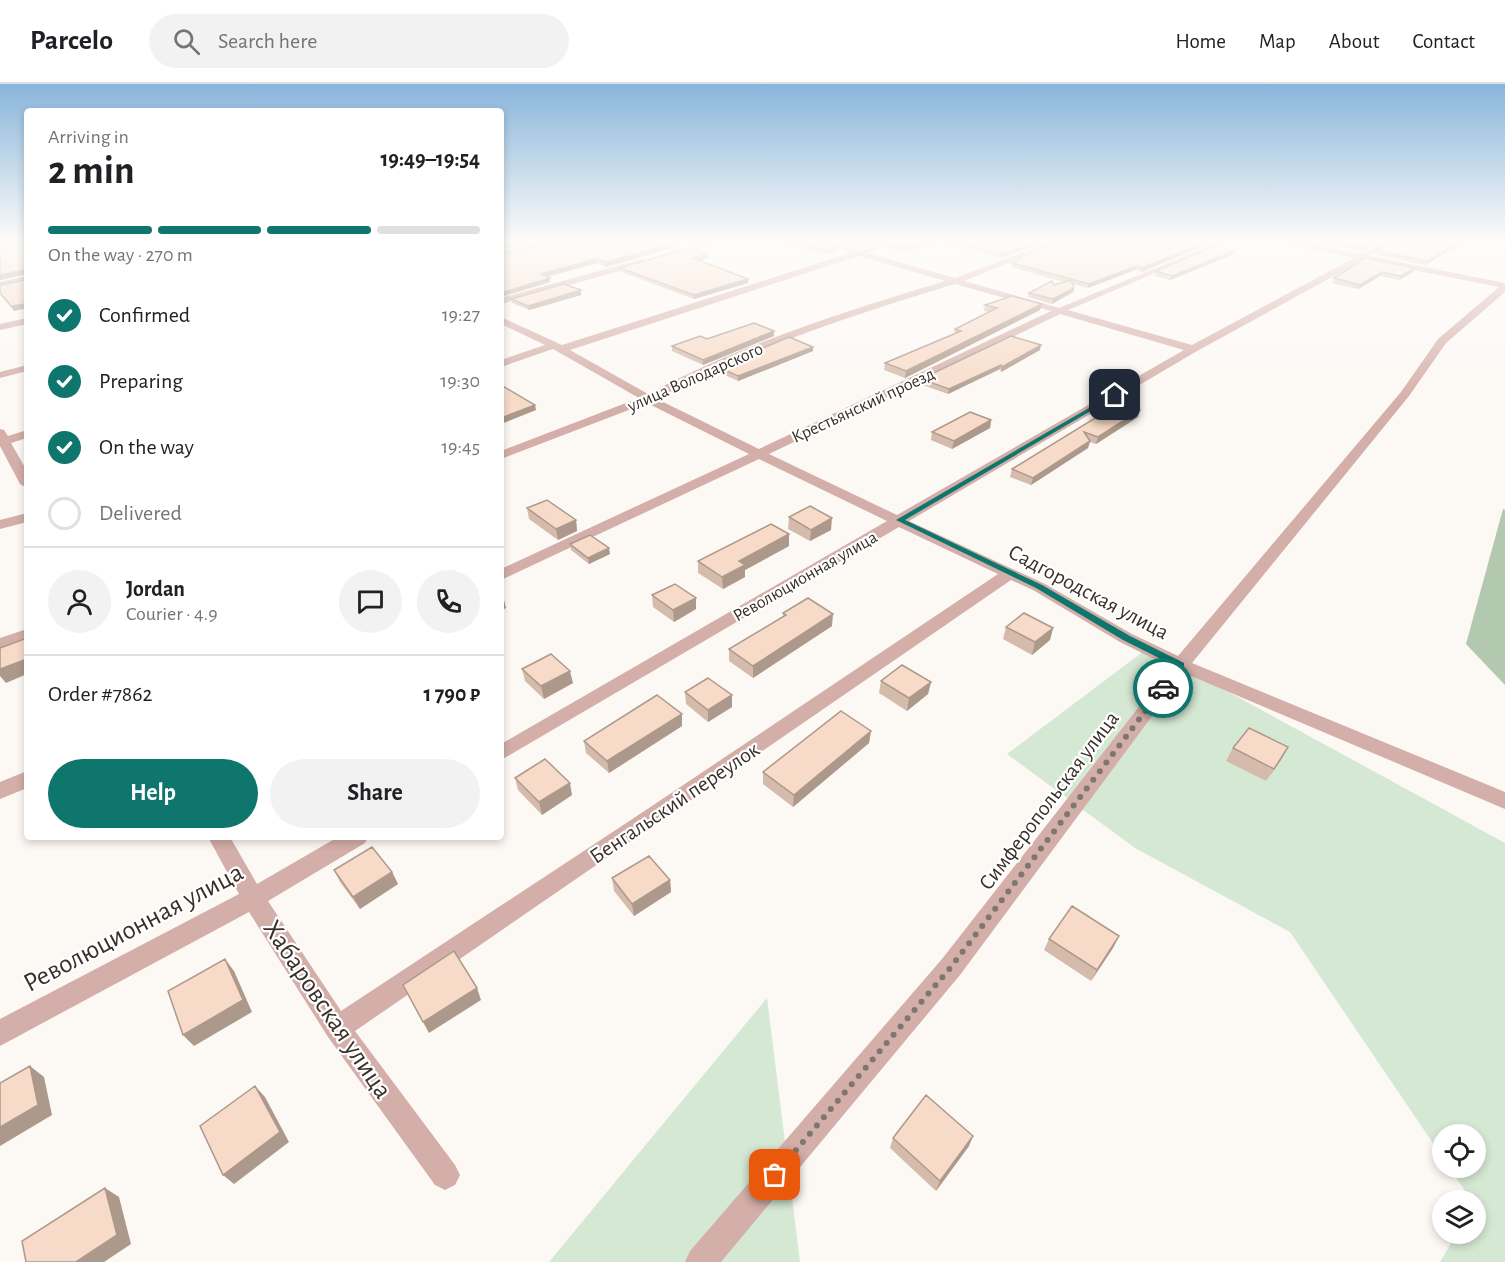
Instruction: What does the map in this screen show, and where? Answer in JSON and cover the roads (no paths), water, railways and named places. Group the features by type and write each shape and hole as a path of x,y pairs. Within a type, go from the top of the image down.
{"street":[{"path":"504,300 519,296"},
{"path":"504,363 729,296"},
{"name":"улица Володарского","path":"504,454 648,399 702,370 839,316 905,296"},
{"path":"1013,296 1193,349"},
{"name":"Крестьянский проезд","path":"504,574 1095,296"},
{"name":"Революционная улица","path":"504,751 1193,349 1289,296"},
{"name":"Симферопольская улица","path":"701,1262 951,967 1181,665 1405,394 1442,341 1494,296"},
{"name":"Садгородская улица","path":"504,321 558,347 648,399 1039,587 1126,638 1181,665 1505,801"},
{"path":"0,327 24,322"},
{"path":"0,375 24,369"},
{"path":"24,434 2,438 24,478"},
{"path":"0,525 24,517"},
{"name":"Бенгальский переулок","path":"337,1028 657,814 1010,573"},
{"path":"0,644 24,635"},
{"path":"0,791 24,780"},
{"name":"Хабаровская улица","path":"221,840 253,898 337,1028 445,1175"},
{"name":"Революционная улица","path":"0,1033 253,898 352,840"}]}
